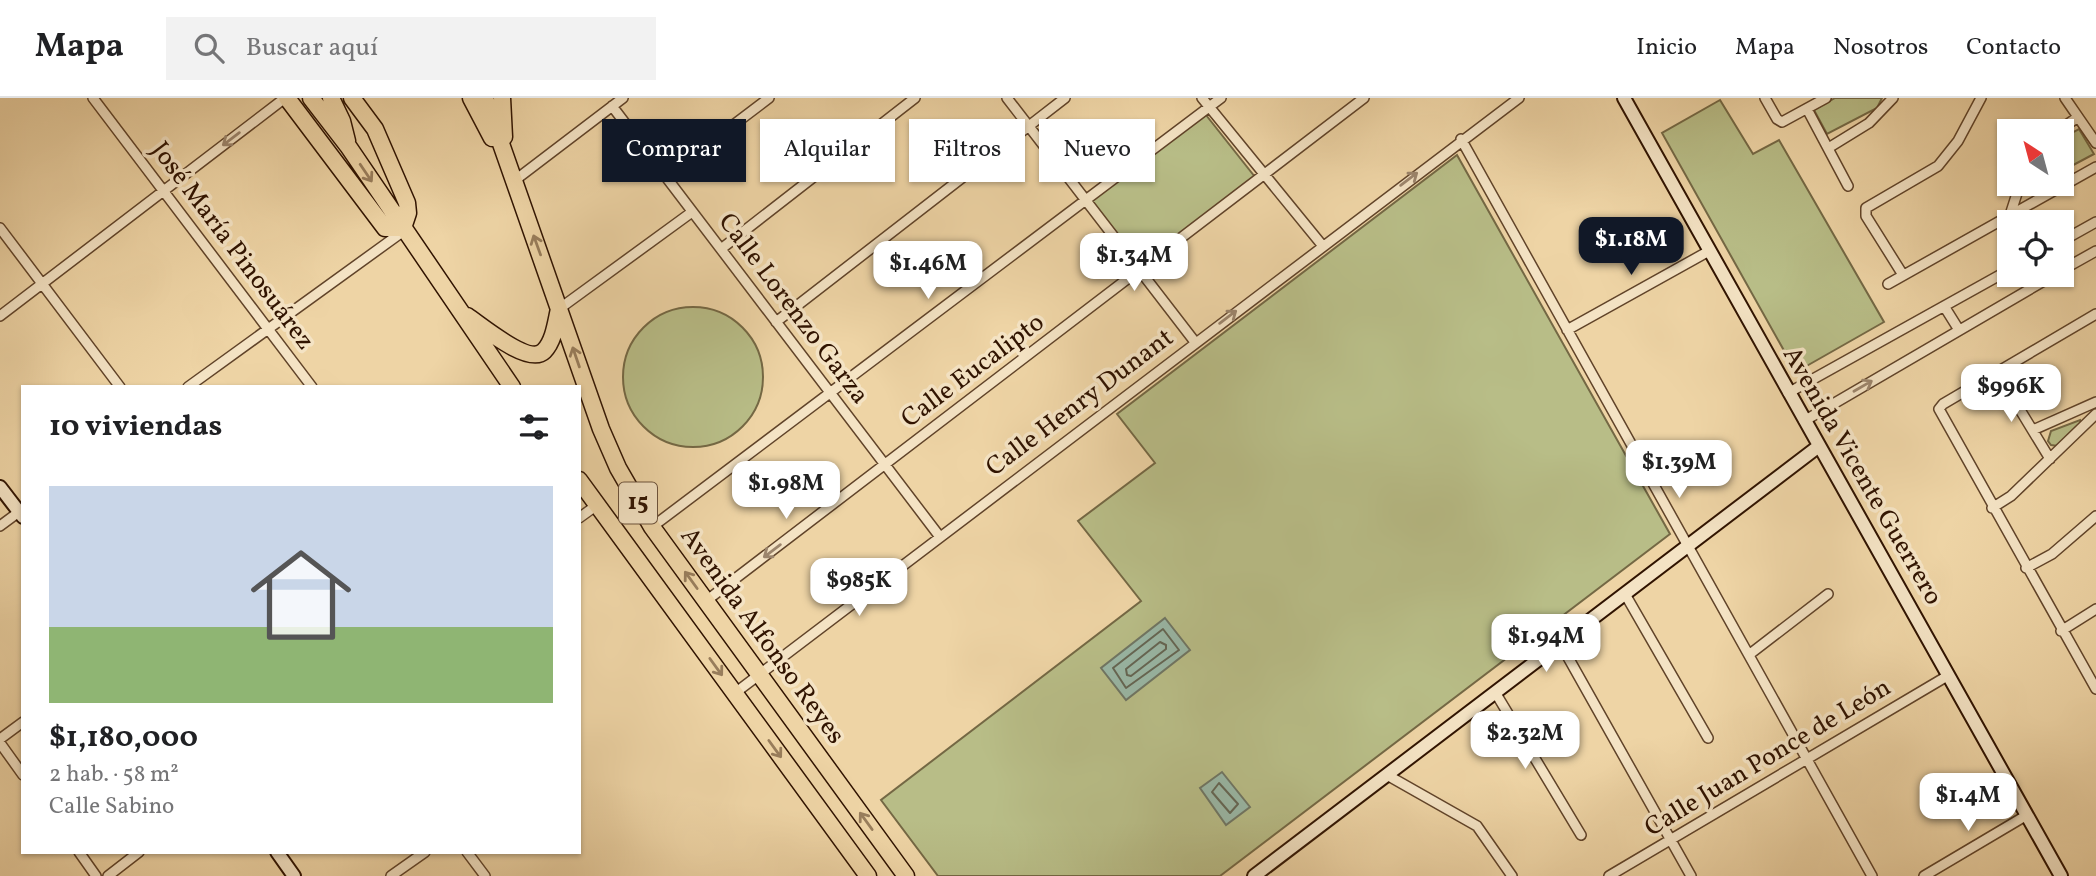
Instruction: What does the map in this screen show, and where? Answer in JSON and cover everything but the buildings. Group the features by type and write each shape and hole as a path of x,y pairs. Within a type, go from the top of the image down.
{"highway":[{"path":"286,98 385,229 404,229"},
{"path":"311,98 348,146 511,385"},
{"path":"331,98 342,121 348,146"},
{"path":"352,98 375,129 407,203 408,213 404,229"},
{"path":"471,98 488,133 504,154"},
{"name":"Avenida Alfonso Reyes","path":"485,98 601,429 618,468 652,527 906,876"},
{"path":"502,98 504,154"},
{"path":"459,311 521,352 534,355 540,354 550,343 559,309"},
{"name":"15","path":"581,483 868,876"}],"main road":[{"name":"Avenida Vicente Guerrero","path":"1624,98 2061,876"},
{"path":"1254,876 1819,446"},
{"path":"0,487 21,512"},
{"path":"278,854 294,876"}],"street":[{"name":"José María Pinosuárez","path":"93,98 311,385"},
{"path":"0,316 163,189 286,98"},
{"path":"514,181 623,98"},
{"path":"741,119 769,98"},
{"path":"722,249 915,98"},
{"path":"1007,98 1195,342"},
{"path":"776,322 1065,98"},
{"path":"1202,98 1322,245"},
{"path":"652,527 1221,98"},
{"name":"Calle Eucalipto","path":"706,601 1364,98"},
{"name":"Calle Henry Dunant","path":"735,693 1461,139 1519,98"},
{"path":"1765,98 1782,122 1826,98"},
{"path":"1830,147 1869,123 1893,98"},
{"path":"1903,275 1866,216 1866,208 1938,166 1958,141 1981,98"},
{"path":"2065,98 2096,143"},
{"name":"Calle Lorenzo Garza","path":"612,106 622,119"},
{"path":"1807,109 1830,147 1848,186"},
{"path":"2074,120 2078,117"},
{"path":"1461,139 1872,876"},
{"path":"2015,210 2096,167"},
{"name":"Calle Lorenzo Garza","path":"670,182 940,537"},
{"path":"559,309 692,212"},
{"path":"1888,284 1997,220"},
{"path":"2074,234 2096,222"},
{"path":"0,228 44,282 119,385"},
{"path":"191,385 404,229"},
{"path":"1567,330 1709,251"},
{"path":"2074,263 2096,251"},
{"path":"1788,393 1997,277"},
{"path":"1804,421 2033,287"},
{"path":"1944,306 1959,330"},
{"path":"2096,314 1940,406 1941,418 2096,690"},
{"path":"1997,372 2050,459"},
{"path":"2033,430 2096,402"},
{"path":"1992,508 2011,496 2094,422"},
{"path":"581,517 597,505"},
{"path":"0,527 21,514"},
{"path":"2026,568 2052,554 2096,516"},
{"path":"1625,594 1708,738"},
{"path":"1750,654 1828,594"},
{"path":"2061,631 2096,609"},
{"path":"1560,643 1691,876"},
{"name":"Calle Juan Ponce de León","path":"1609,876 1949,675"},
{"path":"1495,692 1581,835"},
{"path":"21,724 0,741 21,772"},
{"path":"1387,775 1477,826 1512,876"},
{"path":"1924,876 2027,815"},
{"path":"80,854 96,876"},
{"path":"108,876 136,854"},
{"path":"391,876 422,854"},
{"path":"468,854 485,876"}],"green space":[{"path":"1835,98 1882,98 1877,108 1827,134 1814,110"},
{"path":"1720,100 1753,154 1779,140 1884,322 1796,372 1662,133"},
{"path":"1206,115 1255,177 1140,266 1091,200 1115,182 1155,182 1155,153"},
{"path":"2079,129 2094,154 2074,165 2074,132"},
{"path":"1457,155 1670,534 1220,876 938,876 881,800 1141,601 1078,521 1155,463 1117,414"},
{"path":"693,307 720,312 742,328 758,350 763,377 758,404 742,426 720,442 693,447 666,442 644,426 628,404 623,377 628,350 644,328 666,312"},
{"path":"2080,420 2081,425 2058,446 2051,445 2048,441 2051,431"}],"water":[{"path":"1165,618 1190,650 1126,700 1101,668"},
{"path":"1222,772 1250,807 1226,825 1200,788"}]}
